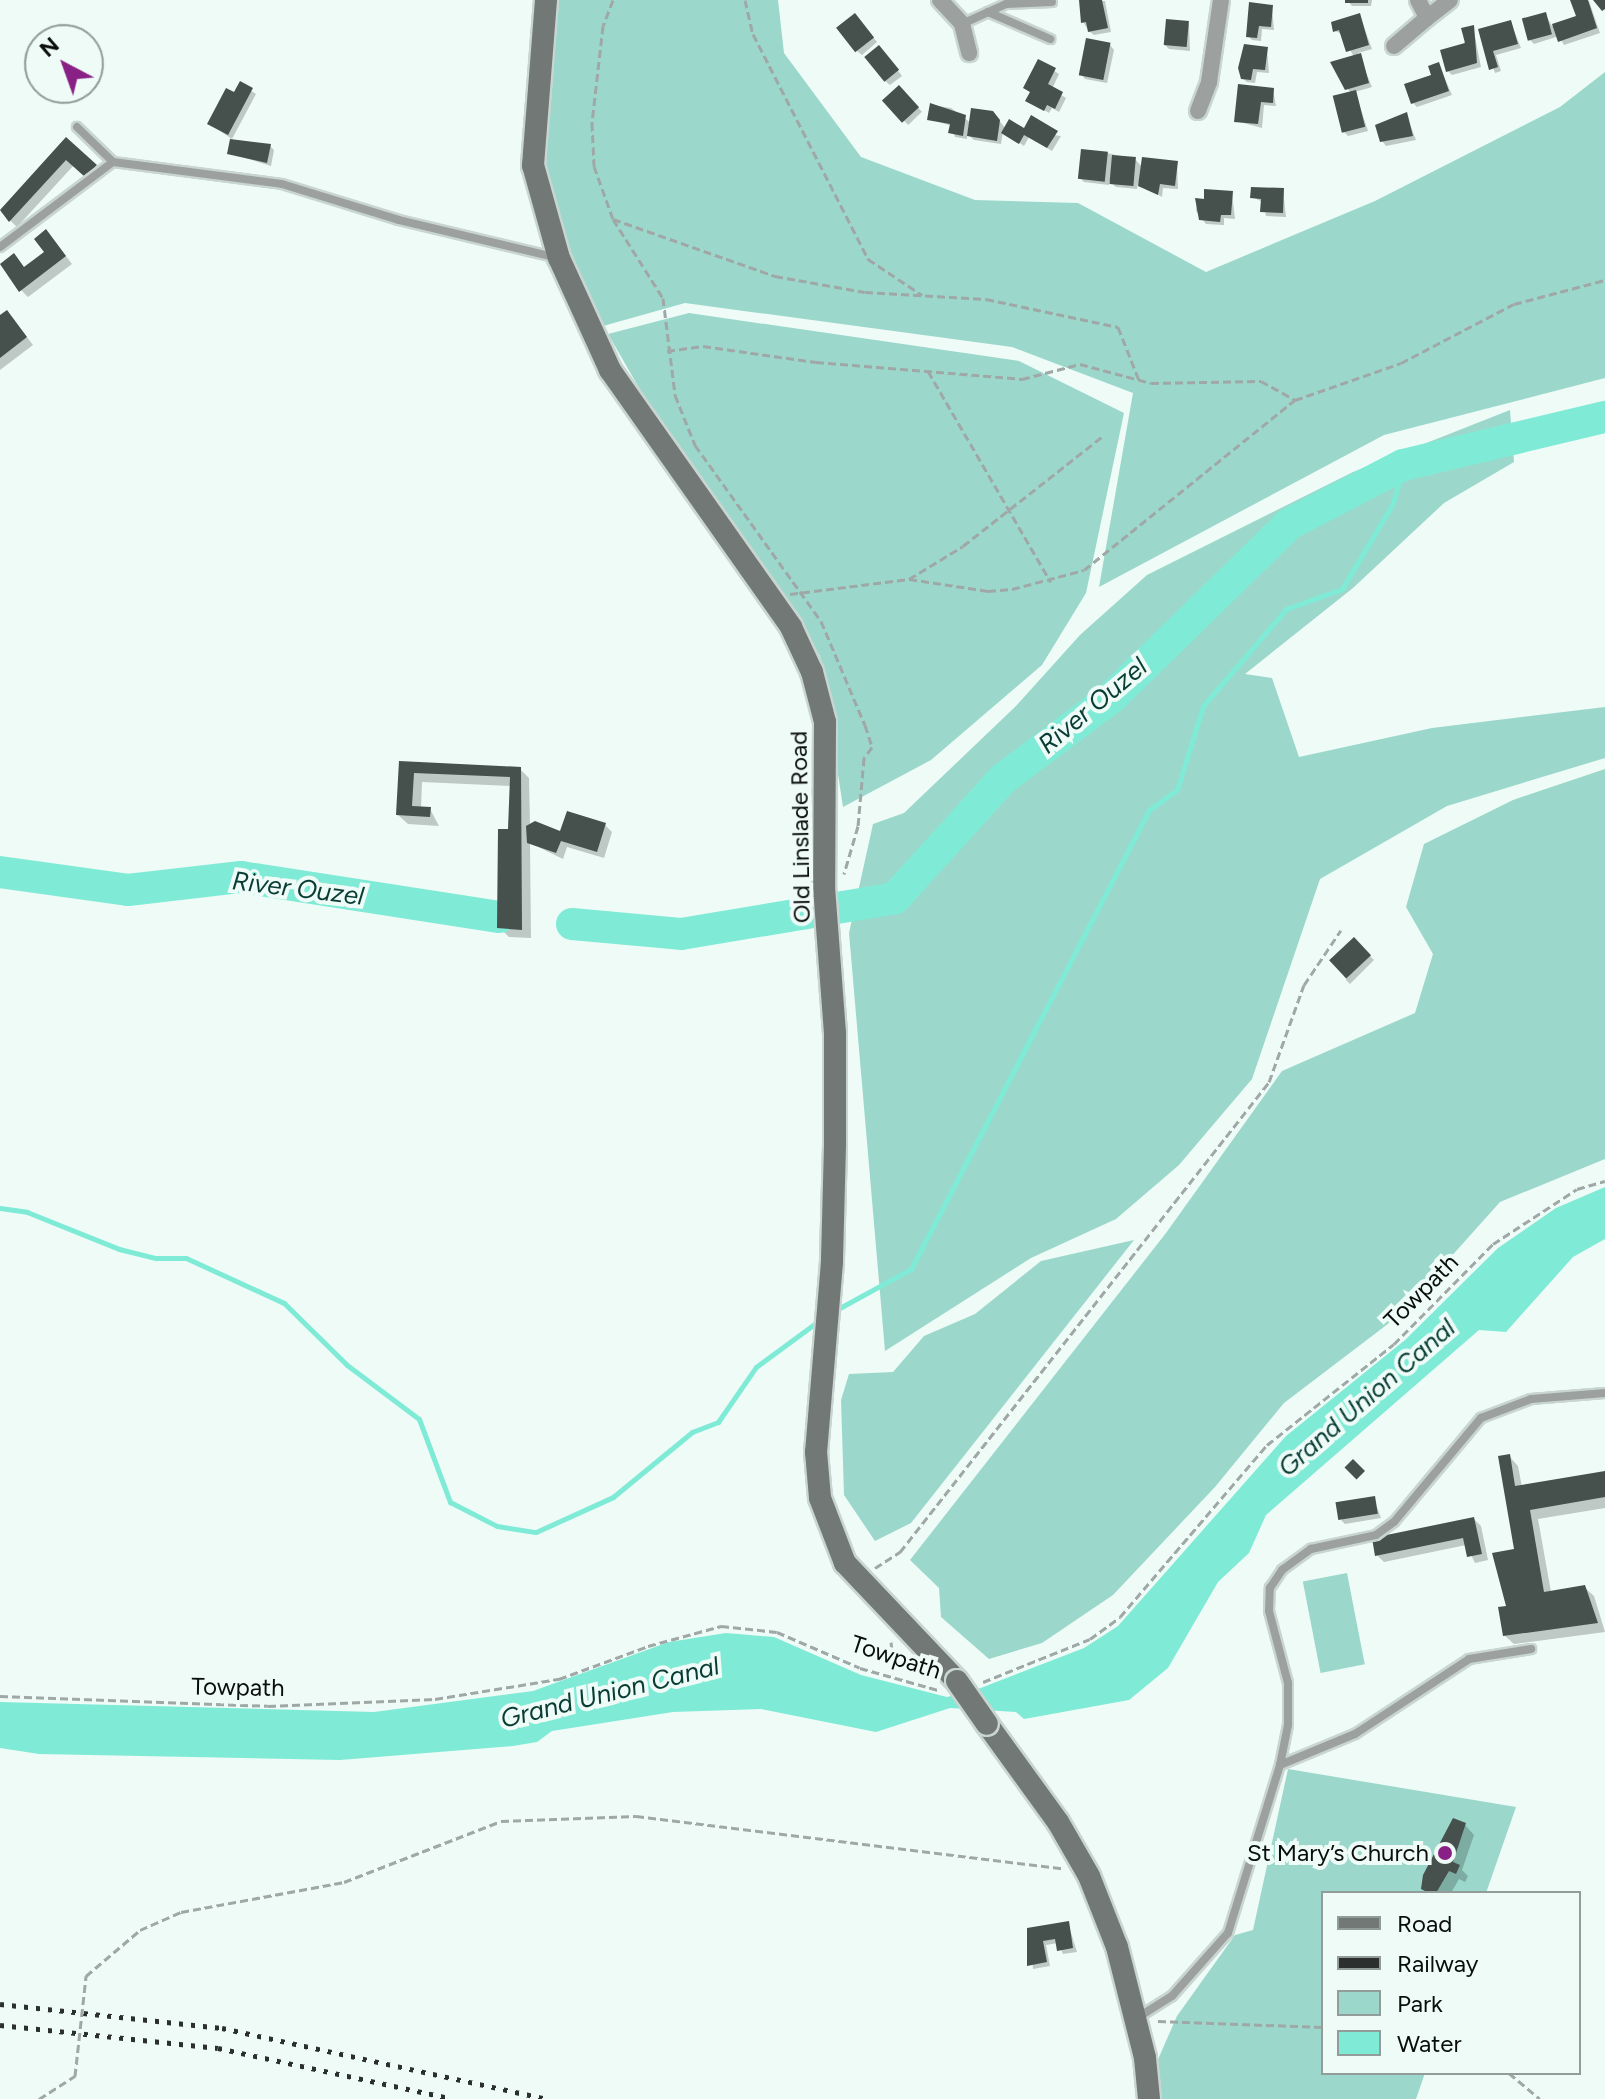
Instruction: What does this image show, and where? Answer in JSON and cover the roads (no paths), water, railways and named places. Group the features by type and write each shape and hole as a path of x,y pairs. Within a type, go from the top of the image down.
{"street":[{"name":"Old Linslade Road","path":"546,0 533,165 559,258 610,370 791,627 812,672 825,722 830,875 827,930 835,1033 832,1262 816,1452 820,1498 833,1539 859,1579 962,1687 1049,1809 1085,1870 1117,1947 1134,2020"},
{"path":"940,0 962,24 969,53"},
{"path":"1198,111 1209,82 1221,0"},
{"path":"1418,0 1427,18"},
{"path":"1394,46 1450,0"},
{"path":"1134,2020 1145,2058 1149,2099"}],"lane":[{"path":"962,24 1006,4 1052,2"},
{"path":"988,12 1050,39"},
{"path":"77,127 113,162 282,184 399,220 559,258"},
{"path":"0,247 113,162"},
{"path":"1134,2020 1172,1996 1228,1933 1280,1765 1288,1725 1288,1683 1269,1611 1270,1588 1282,1570 1311,1549 1376,1535 1394,1522 1481,1418 1531,1399 1605,1393"},
{"path":"1280,1765 1355,1734 1469,1659 1531,1649"}],"water":[{"name":"Grand Union Canal","path":"1605,1187 1605,1239 1573,1257 1506,1332 1479,1330 1266,1515 1249,1553 1218,1582 1168,1668 1129,1700 1024,1719 1016,1712 950,1708 876,1732 761,1709 673,1712 552,1731 537,1742 513,1746 340,1760 39,1754 0,1748 0,1702 374,1712 533,1691 669,1642 726,1633 774,1637 861,1675 947,1697 973,1691 1084,1648 1118,1626 1286,1436 1405,1340 1498,1248 1556,1208"}],"waterway":[{"name":"River Ouzel","path":"572,924 681,934 895,898 1004,778 1111,698 1289,524 1403,465 1605,417"},
{"path":"836,1310 911,1269 1149,810 1177,790 1203,706 1286,609 1342,589 1393,503 1403,465"},
{"name":"River Ouzel","path":"0,872 128,890 241,877 500,917"},
{"path":"0,1208 27,1212 119,1249 156,1258 186,1258 284,1303 347,1365 419,1419 450,1502 497,1526 536,1532 613,1497 692,1432 718,1422 756,1367 821,1319"}],"railway":[{"path":"0,2004 222,2028 548,2099"},
{"path":"0,2025 218,2048 453,2099"}],"place":[{"name":"St Mary’s Church","path":"1445,1853"}]}
